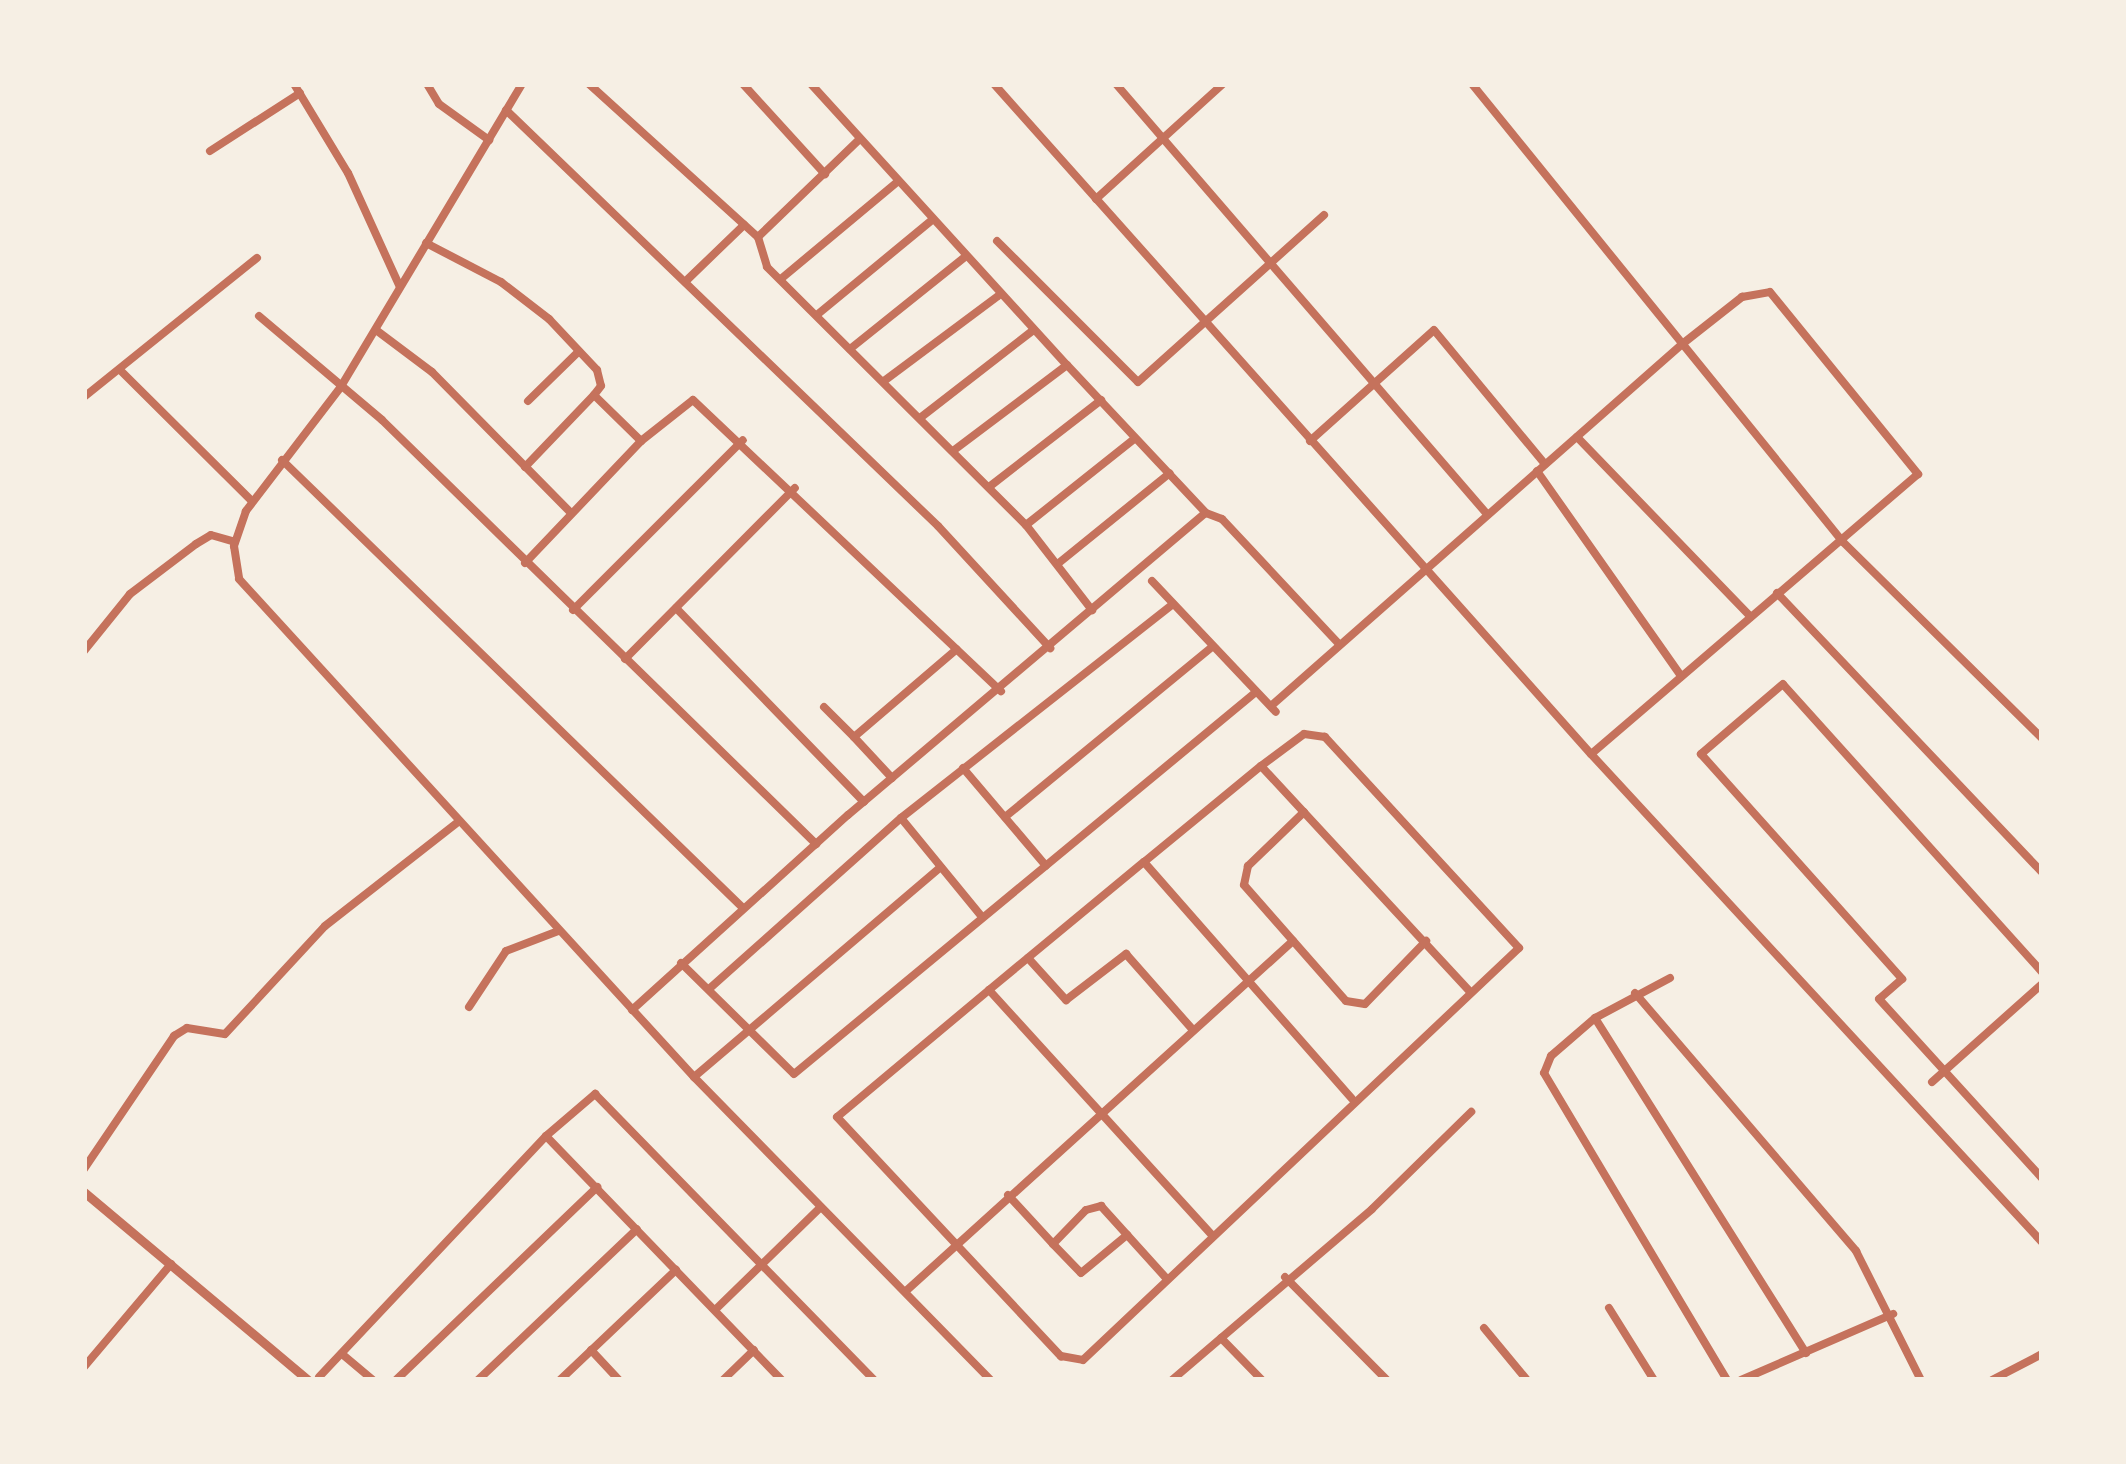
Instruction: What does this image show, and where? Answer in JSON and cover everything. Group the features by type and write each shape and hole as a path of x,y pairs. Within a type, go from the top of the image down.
{"street":[{"path":"427,84 439,104 489,140"},
{"path":"522,84 340,388 252,501 236,542 238,579 255,605 694,1077 991,1380"},
{"path":"590,84 758,237 767,267 1026,525 1060,562 1092,610"},
{"path":"743,84 825,174"},
{"path":"811,84 998,296 1206,513 1222,519 1338,643"},
{"path":"994,84 1591,754 2042,1242"},
{"path":"1116,84 1486,513"},
{"path":"1207,84 1214,92"},
{"path":"1096,199 1223,84"},
{"path":"1472,84 1843,542 2042,738"},
{"path":"210,151 297,87 348,173 400,287"},
{"path":"506,110 688,279 1050,648"},
{"path":"758,237 860,139"},
{"path":"782,278 896,183"},
{"path":"997,241 1133,382 1324,215"},
{"path":"818,314 932,221"},
{"path":"688,279 744,225"},
{"path":"426,243 513,290 601,376 594,395 525,467"},
{"path":"850,349 964,257"},
{"path":"84,397 257,258"},
{"path":"1152,580 1273,709 1338,643 1681,345 1742,297 1770,292 1915,464 1909,489 1777,593 1591,754"},
{"path":"884,382 998,296"},
{"path":"259,316 525,563 816,844"},
{"path":"376,330 432,372 571,513"},
{"path":"1310,442 1434,330 1541,467 1681,676"},
{"path":"920,418 1033,332"},
{"path":"528,400 579,351"},
{"path":"954,450 1067,365"},
{"path":"120,370 252,501"},
{"path":"594,395 640,441"},
{"path":"525,563 640,441 690,400 795,488 1001,691"},
{"path":"989,487 1101,400"},
{"path":"1577,437 1750,617"},
{"path":"1026,525 1134,439"},
{"path":"573,610 743,440"},
{"path":"282,460 743,908"},
{"path":"1060,562 1170,473"},
{"path":"625,659 795,488"},
{"path":"632,1010 892,778 1001,691 1206,513"},
{"path":"84,651 130,594 196,544 212,535 236,542"},
{"path":"1777,593 2042,872"},
{"path":"709,989 901,818 1173,604"},
{"path":"676,608 865,802"},
{"path":"1005,818 1214,646"},
{"path":"854,737 957,649"},
{"path":"2042,972 1783,684 1701,754 1902,979 1879,999 2042,1178"},
{"path":"681,963 794,1074 1256,692"},
{"path":"824,707 892,778"},
{"path":"1304,734 1325,737 1517,937 1514,956 1469,991 1072,1362 953,1245 837,1118 1261,766 1304,734"},
{"path":"1261,766 1469,991"},
{"path":"963,768 1046,866"},
{"path":"1304,812 1242,877 1293,941 1357,1006 1426,941"},
{"path":"901,818 982,916"},
{"path":"84,1169 174,1036 187,1028 225,1034 325,926 457,823"},
{"path":"1144,862 1352,1099"},
{"path":"694,1077 940,867"},
{"path":"470,1007 506,951 558,932"},
{"path":"905,1292 1293,941"},
{"path":"1028,958 1066,1000 1126,954 1193,1030"},
{"path":"1670,978 1634,993 1595,1018 1552,1056 1548,1082 1726,1380"},
{"path":"1932,1082 2042,984"},
{"path":"989,990 1211,1234"},
{"path":"1634,993 1841,1231 1893,1314 1921,1380"},
{"path":"1595,1018 1806,1353"},
{"path":"84,1192 314,1378 342,1354 546,1136 590,1096 602,1095 874,1380"},
{"path":"1172,1380 1286,1277 1372,1209 1471,1112"},
{"path":"546,1136 782,1380"},
{"path":"396,1380 597,1187"},
{"path":"1008,1195 1081,1273 1127,1235"},
{"path":"1053,1244 1093,1205 1166,1277"},
{"path":"716,1309 821,1207"},
{"path":"478,1380 637,1229"},
{"path":"84,1367 171,1264"},
{"path":"560,1380 676,1270"},
{"path":"1286,1277 1387,1380"},
{"path":"1609,1308 1654,1380"},
{"path":"1741,1380 1893,1314"},
{"path":"1484,1328 1526,1380"},
{"path":"1221,1338 1262,1380"},
{"path":"591,1350 619,1380"},
{"path":"722,1380 754,1350"},
{"path":"342,1354 373,1380"},
{"path":"1992,1380 2014,1376 2042,1354"}]}
